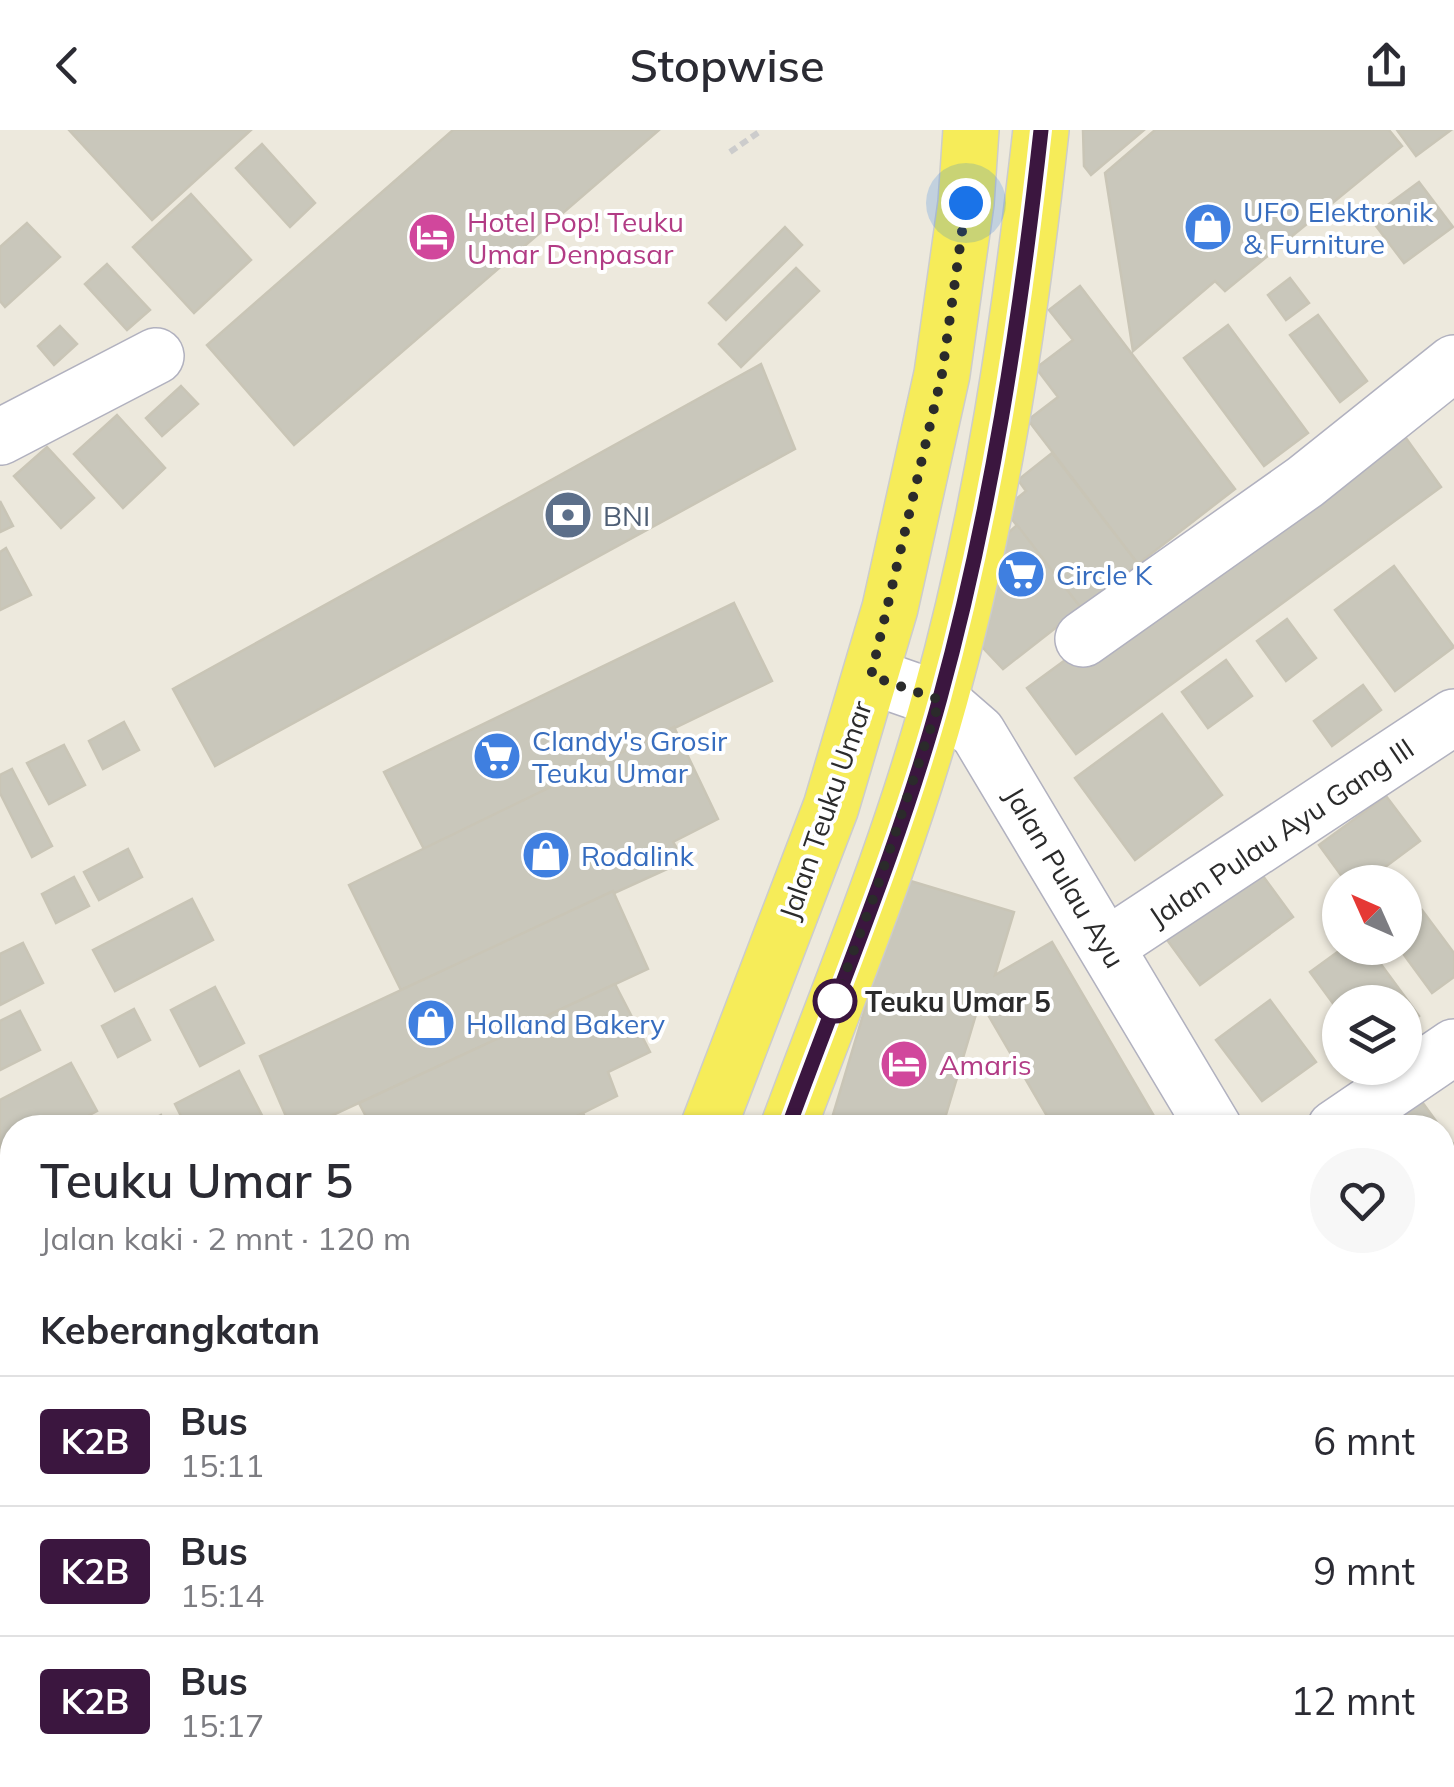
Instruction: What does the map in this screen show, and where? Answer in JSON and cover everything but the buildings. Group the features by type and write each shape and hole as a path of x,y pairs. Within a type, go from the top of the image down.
{"main road":[{"name":"Jalan Teuku Umar","path":"713,1115 831,807 871,676 942,374 972,130"},
{"path":"793,1115 876,891 940,700 970,577 1010,377 1042,130"}],"street":[{"path":"0,437 156,356"},
{"path":"1083,639 1306,482 1454,363"},
{"name":"Jalan Pulau Ayu","path":"871,676 940,700 978,733 1206,1115"},
{"name":"Jalan Pulau Ayu Gang III","path":"1107,946 1454,717"},
{"path":"1355,1115 1454,1047"}],"path":[{"path":"730,152 762,130"}],"bus line":[{"name":"K2B","path":"793,1115 876,891 940,700 970,577 1010,377 1041,130"}],"place":[{"name":"UFO Elektronik & Furniture","path":"1208,227"},
{"name":"Hotel Pop! Teuku Umar Denpasar","path":"432,237"},
{"name":"BNI","path":"568,515"},
{"name":"Circle K","path":"1021,574"},
{"name":"Clandy's Grosir Teuku Umar","path":"497,756"},
{"name":"Rodalink","path":"546,855"},
{"name":"Teuku Umar 5","path":"835,1001"},
{"name":"Holland Bakery","path":"431,1023"},
{"name":"Amaris","path":"904,1064"}],"route":[{"path":"835,1001 940,700 871,676 942,374 966,203"}]}
